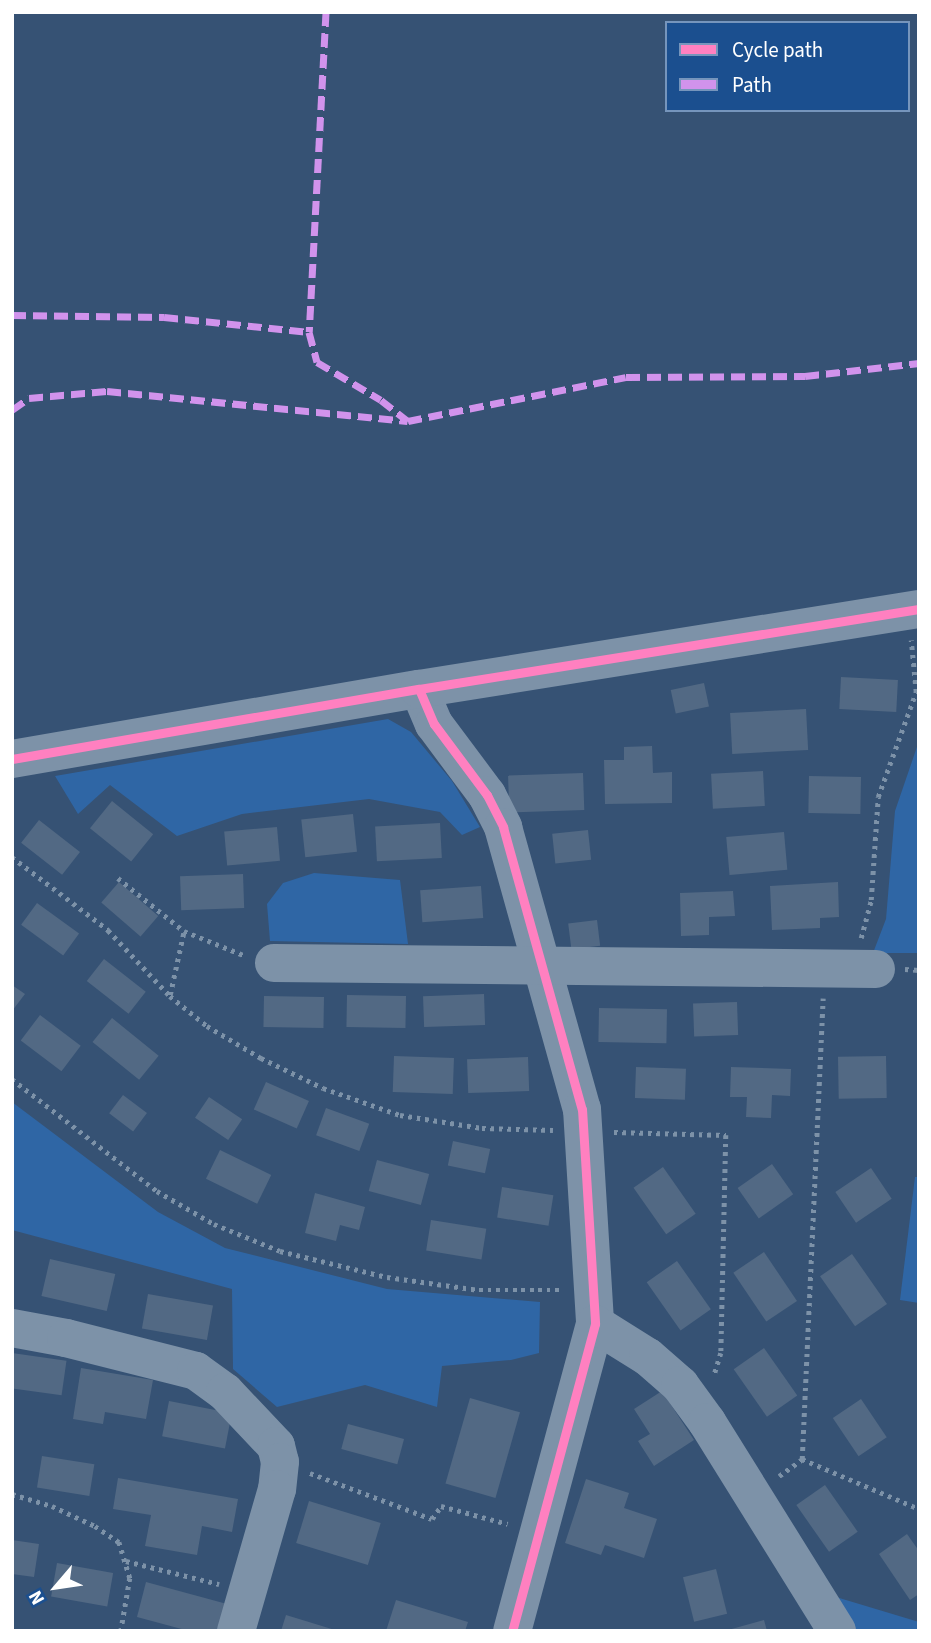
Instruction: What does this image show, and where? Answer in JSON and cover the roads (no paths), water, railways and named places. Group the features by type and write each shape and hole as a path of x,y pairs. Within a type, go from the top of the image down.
{"street":[{"path":"12,758 419,689 914,610"},
{"path":"419,689 434,724 487,795 503,827 582,1108 594,1307 512,1631"},
{"path":"274,963 851,969"},
{"path":"594,1307 680,1385 753,1495 837,1631"},
{"path":"12,1328 66,1338 196,1371 225,1392 276,1446 280,1462 277,1489 236,1631"}]}
